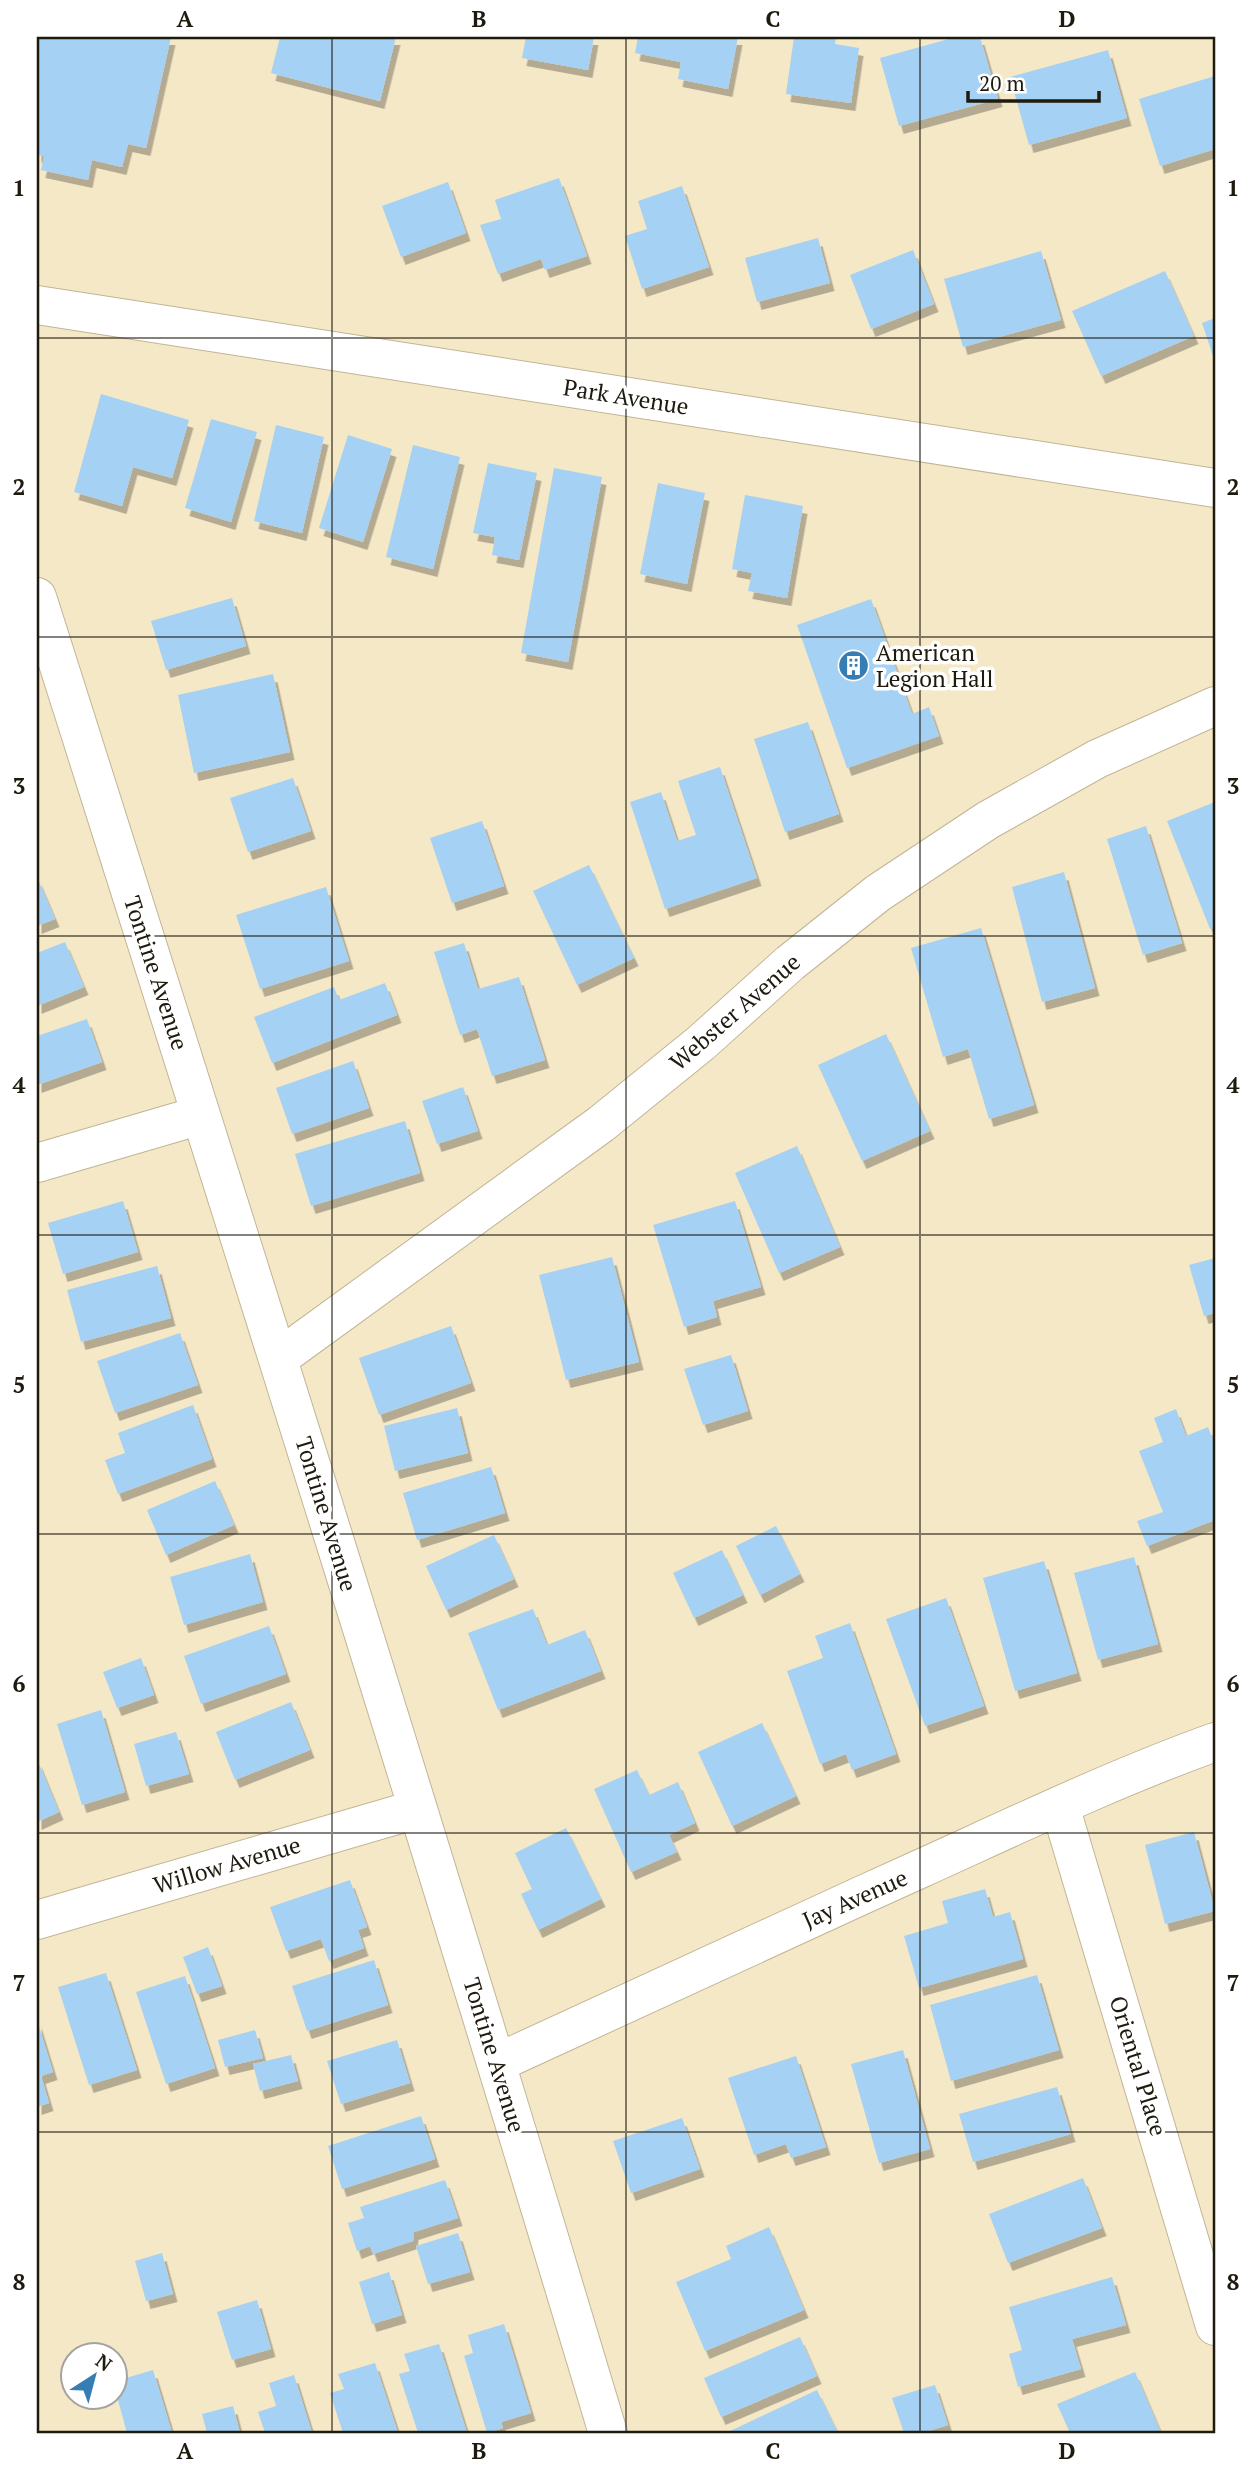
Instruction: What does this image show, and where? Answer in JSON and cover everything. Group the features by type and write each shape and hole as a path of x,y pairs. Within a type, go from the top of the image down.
{"street":[{"name":"Park Avenue","path":"37,305 1215,488"},
{"name":"Tontine Avenue","path":"37,597 279,1358 497,2063 608,2433"},
{"name":"Webster Avenue","path":"279,1358 601,1124 877,893 988,820 1085,766 1215,706"},
{"path":"37,1163 201,1115"},
{"name":"Jay Avenue","path":"497,2063 1060,1805 1215,1742"},
{"name":"Oriental Place","path":"1060,1805 1215,2326"},
{"name":"Willow Avenue","path":"37,1920 417,1810"}],"building":[{"path":"37,37 171,37 146,148 128,144 122,167 92,160 88,180 41,170 44,156 37,155"},
{"path":"280,37 396,37 380,101 271,73"},
{"path":"526,37 594,37 588,70 522,58"},
{"path":"638,37 738,37 728,89 678,79 681,62 635,53"},
{"path":"794,37 836,37 835,44 859,48 851,103 786,94"},
{"path":"956,37 980,37 998,99 899,126 880,58"},
{"path":"1108,50 1127,118 1029,145 1010,77"},
{"path":"1215,76 1215,149 1160,166 1139,99"},
{"path":"559,178 587,256 545,270 541,259 498,274 480,225 501,219 495,200"},
{"path":"448,182 466,233 401,257 382,206"},
{"path":"682,186 709,267 642,289 625,236 647,229 638,201"},
{"path":"818,238 830,283 757,302 745,258"},
{"path":"913,250 934,304 871,329 850,275"},
{"path":"1041,251 1061,320 963,347 944,279"},
{"path":"1165,271 1194,336 1101,376 1072,311"},
{"path":"1215,318 1215,362 1202,323"},
{"path":"101,394 189,420 172,478 133,467 122,506 74,492"},
{"path":"211,419 257,432 231,522 185,508"},
{"path":"276,425 324,437 302,533 254,521"},
{"path":"348,435 392,449 363,542 319,528"},
{"path":"413,445 460,457 433,569 386,557"},
{"path":"488,463 537,473 519,560 492,555 495,537 473,533"},
{"path":"554,468 602,477 568,662 521,653"},
{"path":"658,483 705,493 687,584 640,574"},
{"path":"745,495 803,506 787,598 748,591 752,573 732,569"},
{"path":"232,598 246,646 166,670 151,621"},
{"name":"American Legion Hall","path":"871,599 912,714 929,707 939,736 847,768 797,625"},
{"path":"273,674 290,752 194,773 178,695"},
{"path":"808,722 839,814 785,832 754,739"},
{"path":"720,767 757,878 665,909 630,802 661,792 677,841 696,835 678,781"},
{"path":"293,778 311,831 248,852 230,798"},
{"path":"1215,802 1215,927 1210,929 1167,821"},
{"path":"482,821 504,886 452,903 430,838"},
{"path":"1146,826 1182,943 1143,955 1107,839"},
{"path":"589,865 634,958 577,985 533,891"},
{"path":"1064,872 1095,988 1042,1002 1012,887"},
{"path":"37,877 55,919 37,926"},
{"path":"326,887 349,961 260,989 236,915"},
{"path":"981,928 1034,1105 989,1119 968,1049 943,1057 911,948"},
{"path":"65,942 84,987 37,1006 37,953"},
{"path":"464,943 478,989 519,977 545,1060 492,1076 477,1029 460,1035 434,952"},
{"path":"385,983 397,1015 272,1063 254,1017 334,987 339,1000"},
{"path":"87,1019 102,1062 37,1085 37,1036"},
{"path":"886,1034 930,1131 862,1161 818,1065"},
{"path":"353,1061 369,1108 292,1134 276,1088"},
{"path":"463,1087 478,1131 437,1144 422,1101"},
{"path":"405,1121 420,1173 311,1206 295,1154"},
{"path":"797,1146 840,1247 779,1273 735,1173"},
{"path":"123,1201 138,1252 63,1274 48,1223"},
{"path":"735,1201 761,1287 713,1301 717,1317 684,1327 653,1225"},
{"path":"612,1257 639,1362 566,1380 539,1275"},
{"path":"1215,1258 1215,1313 1204,1316 1189,1265"},
{"path":"157,1266 171,1318 81,1342 67,1290"},
{"path":"451,1326 471,1383 379,1415 359,1358"},
{"path":"180,1333 198,1385 115,1413 97,1361"},
{"path":"731,1355 748,1411 703,1425 684,1369"},
{"path":"193,1405 212,1459 118,1494 105,1460 125,1453 118,1433"},
{"path":"457,1408 468,1453 395,1471 384,1426"},
{"path":"1176,1409 1186,1436 1208,1427 1215,1445 1215,1520 1147,1546 1137,1521 1163,1512 1139,1451 1163,1442 1154,1418"},
{"path":"491,1467 505,1513 417,1540 403,1493"},
{"path":"215,1481 234,1525 166,1555 147,1510"},
{"path":"776,1526 800,1574 760,1595 736,1546"},
{"path":"494,1535 514,1579 446,1610 426,1566"},
{"path":"722,1550 743,1595 694,1618 673,1573"},
{"path":"250,1554 263,1602 184,1625 170,1577"},
{"path":"1134,1557 1158,1644 1098,1660 1074,1573"},
{"path":"1044,1561 1077,1673 1015,1691 983,1578"},
{"path":"946,1598 984,1706 925,1726 886,1619"},
{"path":"533,1609 547,1645 585,1630 601,1671 498,1710 468,1633"},
{"path":"850,1623 896,1754 852,1770 846,1754 820,1764 787,1671 823,1658 815,1636"},
{"path":"269,1626 286,1674 201,1704 184,1656"},
{"path":"141,1658 154,1695 117,1708 103,1672"},
{"path":"291,1702 310,1750 235,1780 216,1732"},
{"path":"101,1710 125,1792 82,1805 57,1724"},
{"path":"762,1723 796,1796 732,1826 698,1752"},
{"path":"176,1732 189,1774 146,1786 134,1744"},
{"path":"37,1759 59,1812 37,1822"},
{"path":"637,1770 649,1795 678,1782 695,1823 669,1835 677,1852 631,1872 594,1789"},
{"path":"566,1828 601,1899 538,1930 521,1894 532,1889 515,1853"},
{"path":"1194,1832 1215,1911 1165,1924 1145,1845"},
{"path":"350,1880 367,1927 358,1930 364,1948 329,1961 321,1939 286,1951 270,1907"},
{"path":"985,1889 993,1917 1010,1912 1023,1959 919,1988 904,1936 948,1923 942,1901"},
{"path":"208,1947 222,1986 197,1994 183,1957"},
{"path":"374,1960 388,2005 307,2031 292,1986"},
{"path":"106,1973 137,2070 89,2085 58,1987"},
{"path":"1037,1975 1059,2050 951,2081 930,2005"},
{"path":"185,1976 215,2068 166,2084 136,1992"},
{"path":"37,2020 53,2072 41,2076 49,2103 37,2107"},
{"path":"255,2030 263,2058 225,2067 218,2040"},
{"path":"397,2040 410,2083 341,2104 327,2061"},
{"path":"903,2050 930,2149 879,2163 851,2064"},
{"path":"291,2055 298,2081 260,2091 253,2064"},
{"path":"796,2056 826,2147 791,2158 786,2144 754,2155 728,2078"},
{"path":"1057,2087 1071,2134 973,2162 959,2114"},
{"path":"421,2116 435,2159 342,2189 328,2146"},
{"path":"682,2118 700,2169 631,2193 613,2141"},
{"path":"1083,2178 1102,2228 1008,2263 989,2214"},
{"path":"445,2180 458,2218 414,2232 413,2241 373,2254 370,2246 357,2251 348,2223 364,2218 360,2207"},
{"path":"769,2227 804,2310 705,2351 676,2282 731,2259 726,2246"},
{"path":"458,2233 470,2272 428,2284 416,2246"},
{"path":"162,2253 173,2294 146,2301 135,2261"},
{"path":"389,2272 402,2315 372,2324 359,2282"},
{"path":"1112,2277 1126,2325 1072,2339 1081,2369 1018,2387 1009,2354 1022,2350 1009,2307"},
{"path":"257,2300 271,2349 232,2360 217,2312"},
{"path":"504,2324 531,2413 501,2422 503,2428 487,2433 464,2356 473,2353 468,2335"},
{"path":"800,2337 817,2376 721,2417 704,2378"},
{"path":"439,2344 467,2433 418,2433 399,2374 410,2371 404,2354"},
{"path":"375,2363 398,2433 343,2433 330,2393 344,2389 338,2374"},
{"path":"153,2370 172,2433 127,2433 121,2410 130,2410 130,2377"},
{"path":"1135,2372 1161,2433 1070,2433 1057,2404"},
{"path":"294,2375 312,2433 265,2433 258,2412 276,2406 269,2383"},
{"path":"935,2385 948,2425 922,2433 904,2433 892,2398"},
{"path":"817,2390 838,2433 726,2433"},
{"path":"233,2406 240,2433 207,2433 202,2414"}],"place":[{"name":"American Legion Hall","path":"853,666"}]}
